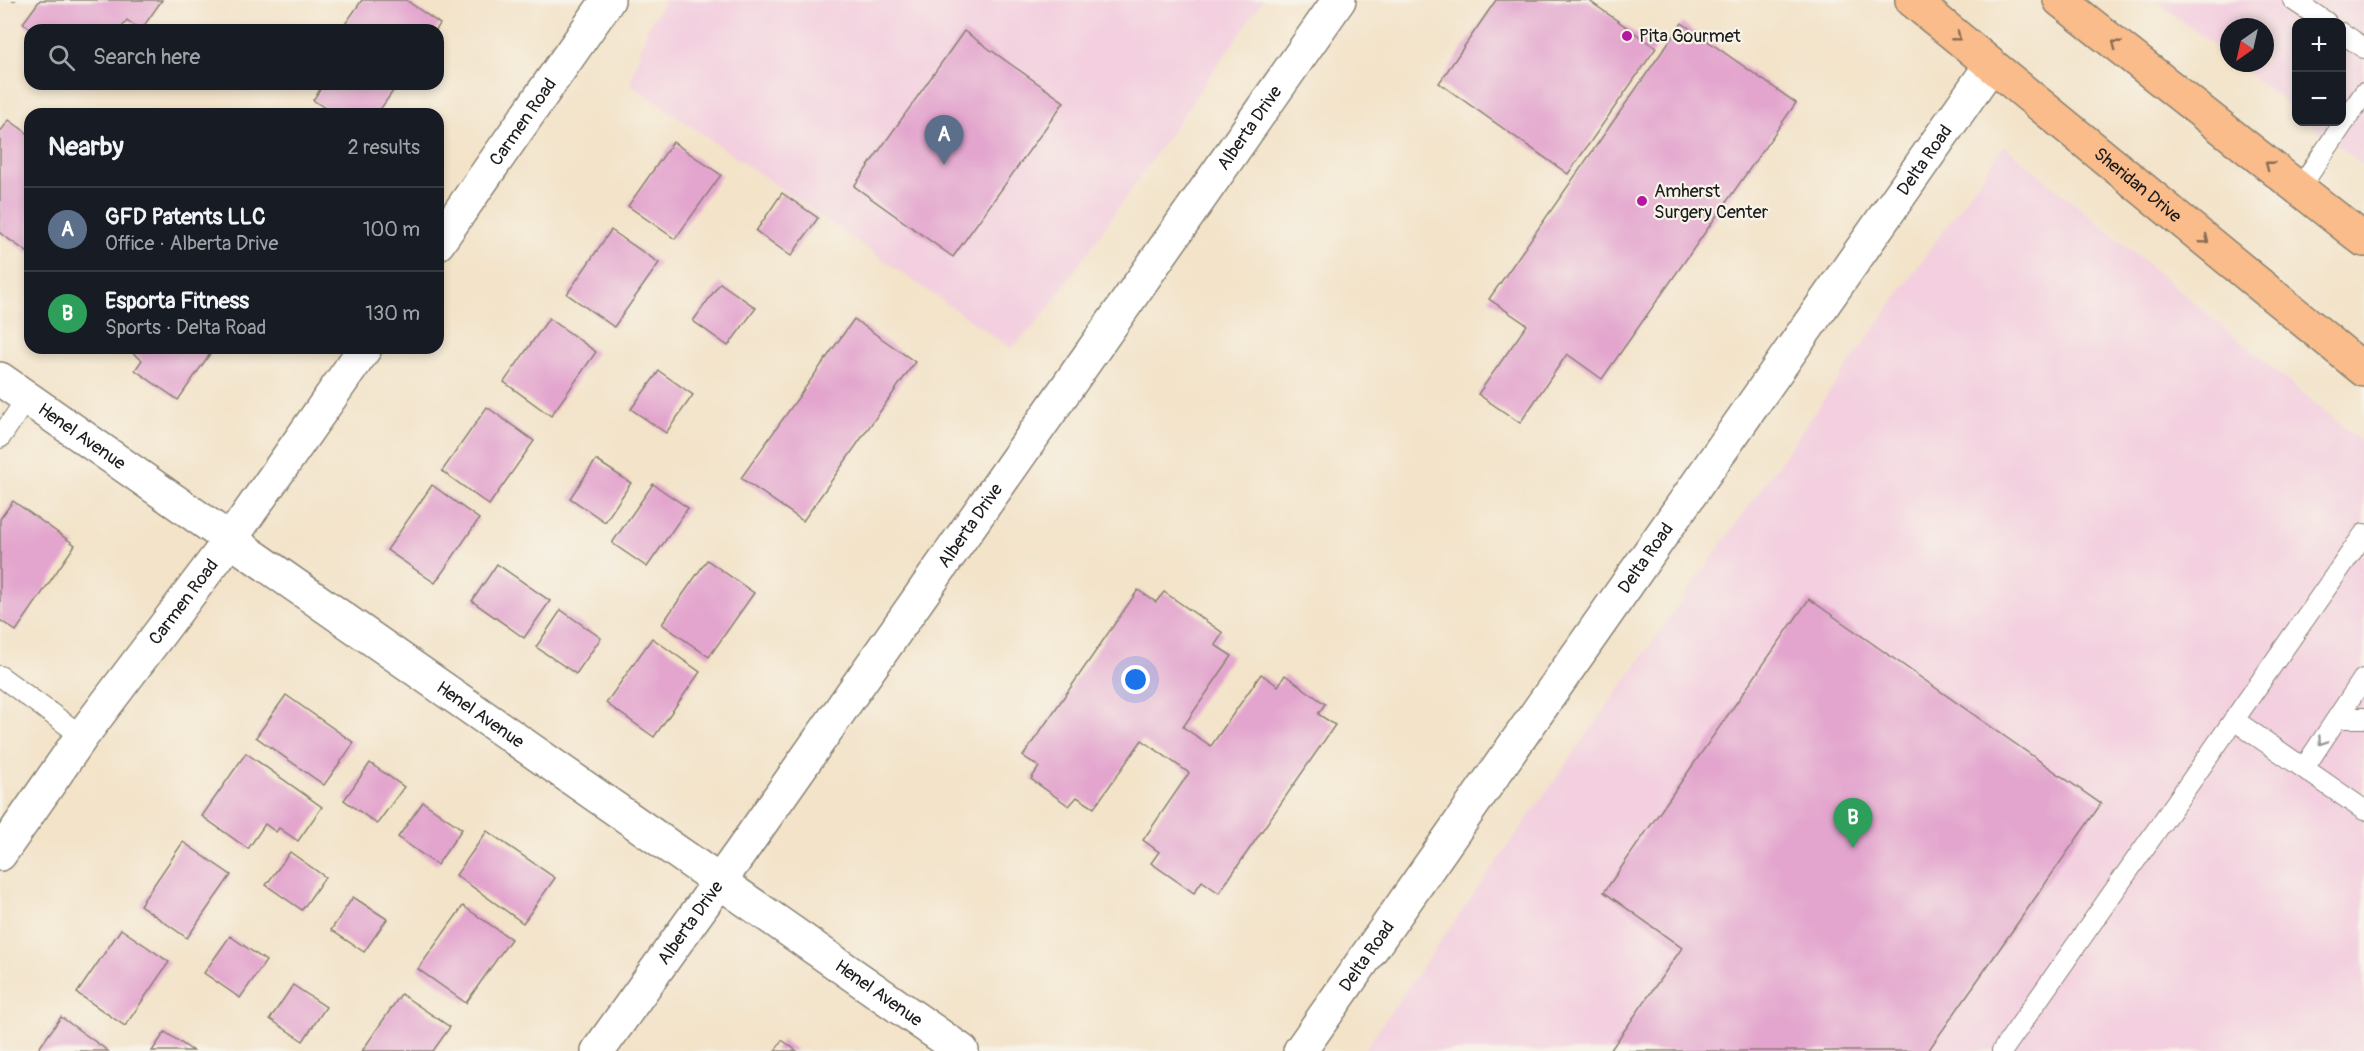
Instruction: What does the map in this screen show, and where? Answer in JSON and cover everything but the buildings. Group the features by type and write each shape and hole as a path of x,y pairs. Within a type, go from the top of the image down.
{"main road":[{"name":"Sheridan Drive","path":"1912,0 2362,371"},
{"path":"2060,0 2364,240"}],"street":[{"name":"Carmen Road","path":"444,234 608,0"},
{"name":"Alberta Drive","path":"598,1051 720,882 1339,0"},
{"name":"Delta Road","path":"1300,1051 1991,65"},
{"name":"Carmen Road","path":"0,854 82,736 230,540 361,354"},
{"name":"Henel Avenue","path":"0,380 962,1051"}],"lane":[{"path":"2293,0 2320,18"},
{"path":"2346,36 2364,48"},
{"path":"2299,189 2364,93"},
{"path":"0,438 27,398"},
{"path":"2002,1051 2364,534"},
{"path":"0,676 82,736"},
{"path":"2304,768 2363,679"},
{"path":"2338,718 2364,718"},
{"path":"2234,720 2364,810"}],"shaded area":[{"path":"666,0 1263,0 1046,312 1012,349 630,84 647,28"},
{"path":"2156,0 2364,0 2364,166 2313,126 2346,126 2346,18 2292,18 2292,109 2246,72 2274,72 2274,18 2220,18 2220,51"},
{"path":"2004,145 2364,444 2364,1051 1363,1051"}],"place":[{"name":"Pita Gourmet","path":"1627,36"},
{"name":"GFD Patents LLC","path":"944,165"},
{"name":"Amherst Surgery Center","path":"1642,201"},
{"name":"Esporta Fitness","path":"1853,848"}]}
